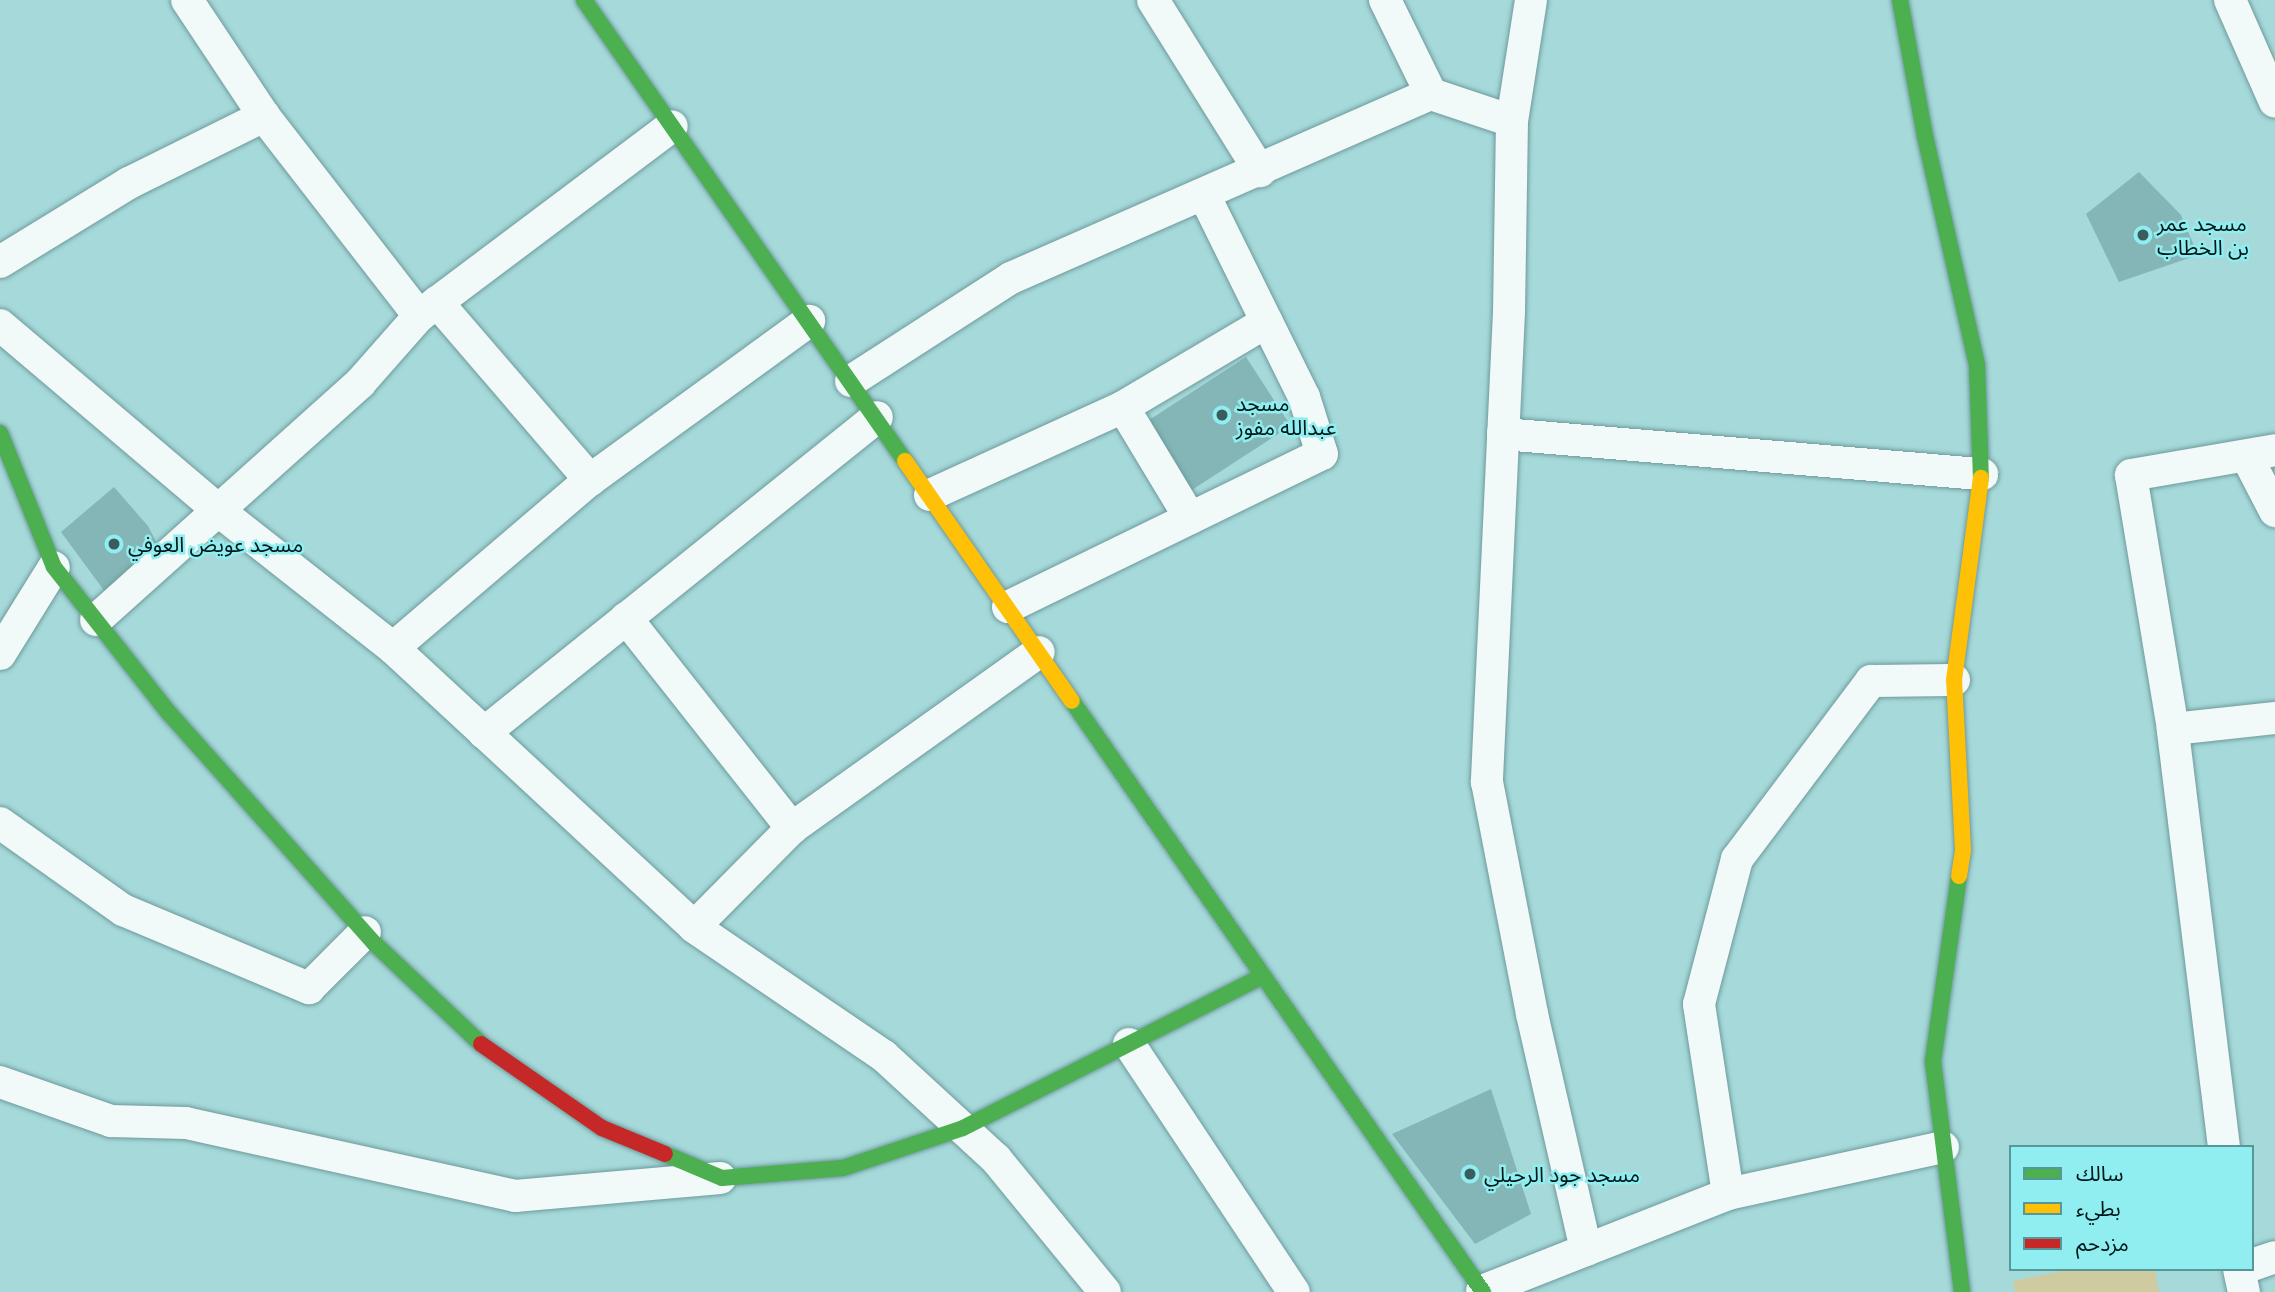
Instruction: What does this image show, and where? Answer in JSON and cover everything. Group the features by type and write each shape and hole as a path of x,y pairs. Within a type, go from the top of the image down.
{"street":[{"path":"187,0 264,116 428,309 590,480"},
{"path":"584,0 877,417 1261,977 1482,1292 1728,1194 1943,1147"},
{"path":"1153,0 1260,171"},
{"path":"1385,0 1431,94"},
{"path":"1531,0 1512,121 1503,434 1487,782 1532,1014 1586,1250"},
{"path":"1900,0 1977,365 1982,474 1954,680 1963,850 1933,1062 1962,1292"},
{"path":"2230,0 2275,102"},
{"path":"851,381 1011,278 1431,94 1512,121"},
{"path":"0,262 129,183 264,116"},
{"path":"96,620 360,383 428,309 672,126"},
{"path":"1008,607 1322,454 1304,397 1204,195"},
{"path":"393,648 590,480 809,321"},
{"path":"930,495 1123,407 1267,322"},
{"path":"0,325 219,511 393,648 694,926 884,1056 996,1159 1105,1292"},
{"path":"1123,407 1190,518"},
{"path":"484,733 877,417"},
{"path":"0,433 54,567 169,713 365,932 466,1034 601,1128 722,1178"},
{"path":"1503,434 1982,474"},
{"path":"2224,1145 2173,729 2131,475 2261,453 2275,511"},
{"path":"0,654 54,567"},
{"path":"626,618 792,828"},
{"path":"694,926 792,828 1039,652"},
{"path":"1728,1194 1699,1004 1738,859 1871,681 1954,680"},
{"path":"2173,729 2275,719"},
{"path":"0,823 123,910 309,988 365,932"},
{"path":"0,1082 111,1121 186,1123 515,1196 843,1168 963,1128 1261,977"},
{"path":"1129,1044 1294,1292"},
{"path":"2254,1264 2275,1257"},
{"path":"2239,1271 2244,1292"}],"shaded area":[{"path":"2063,1271 2155,1271 2159,1292 2015,1292 2013,1281"}],"building":[{"name":"مسجد عمر بن الخطاب","path":"2139,172 2181,215 2198,255 2119,282 2086,214"},
{"name":"مسجد عبدالله مفوز","path":"1246,357 1291,426 1188,492 1144,423"},
{"name":"مسجد عويض العوفي","path":"114,487 148,526 164,557 111,600 61,532"},
{"name":"مسجد جود الرحيلي","path":"1491,1089 1531,1214 1475,1244 1392,1134"}],"traffic: fast":[{"path":"584,0 905,461"},
{"path":"1900,0 1925,136 1977,365 1981,478"},
{"path":"0,433 54,567 169,713 375,944 481,1044"},
{"path":"1072,701 1483,1292"},
{"path":"1959,876 1933,1062 1962,1292"},
{"path":"665,1154 722,1178 843,1168 963,1128 1261,977"}],"traffic: slow":[{"path":"905,461 1072,701"},
{"path":"1959,876 1963,850 1954,680 1981,478"}],"traffic: jam":[{"path":"481,1044 602,1128 665,1154"}],"place":[{"name":"مسجد عمر بن الخطاب","path":"2143,235"},
{"name":"مسجد عبدالله مفوز","path":"1222,415"},
{"name":"مسجد عويض العوفي","path":"114,544"},
{"name":"مسجد جود الرحيلي","path":"1470,1174"}]}
